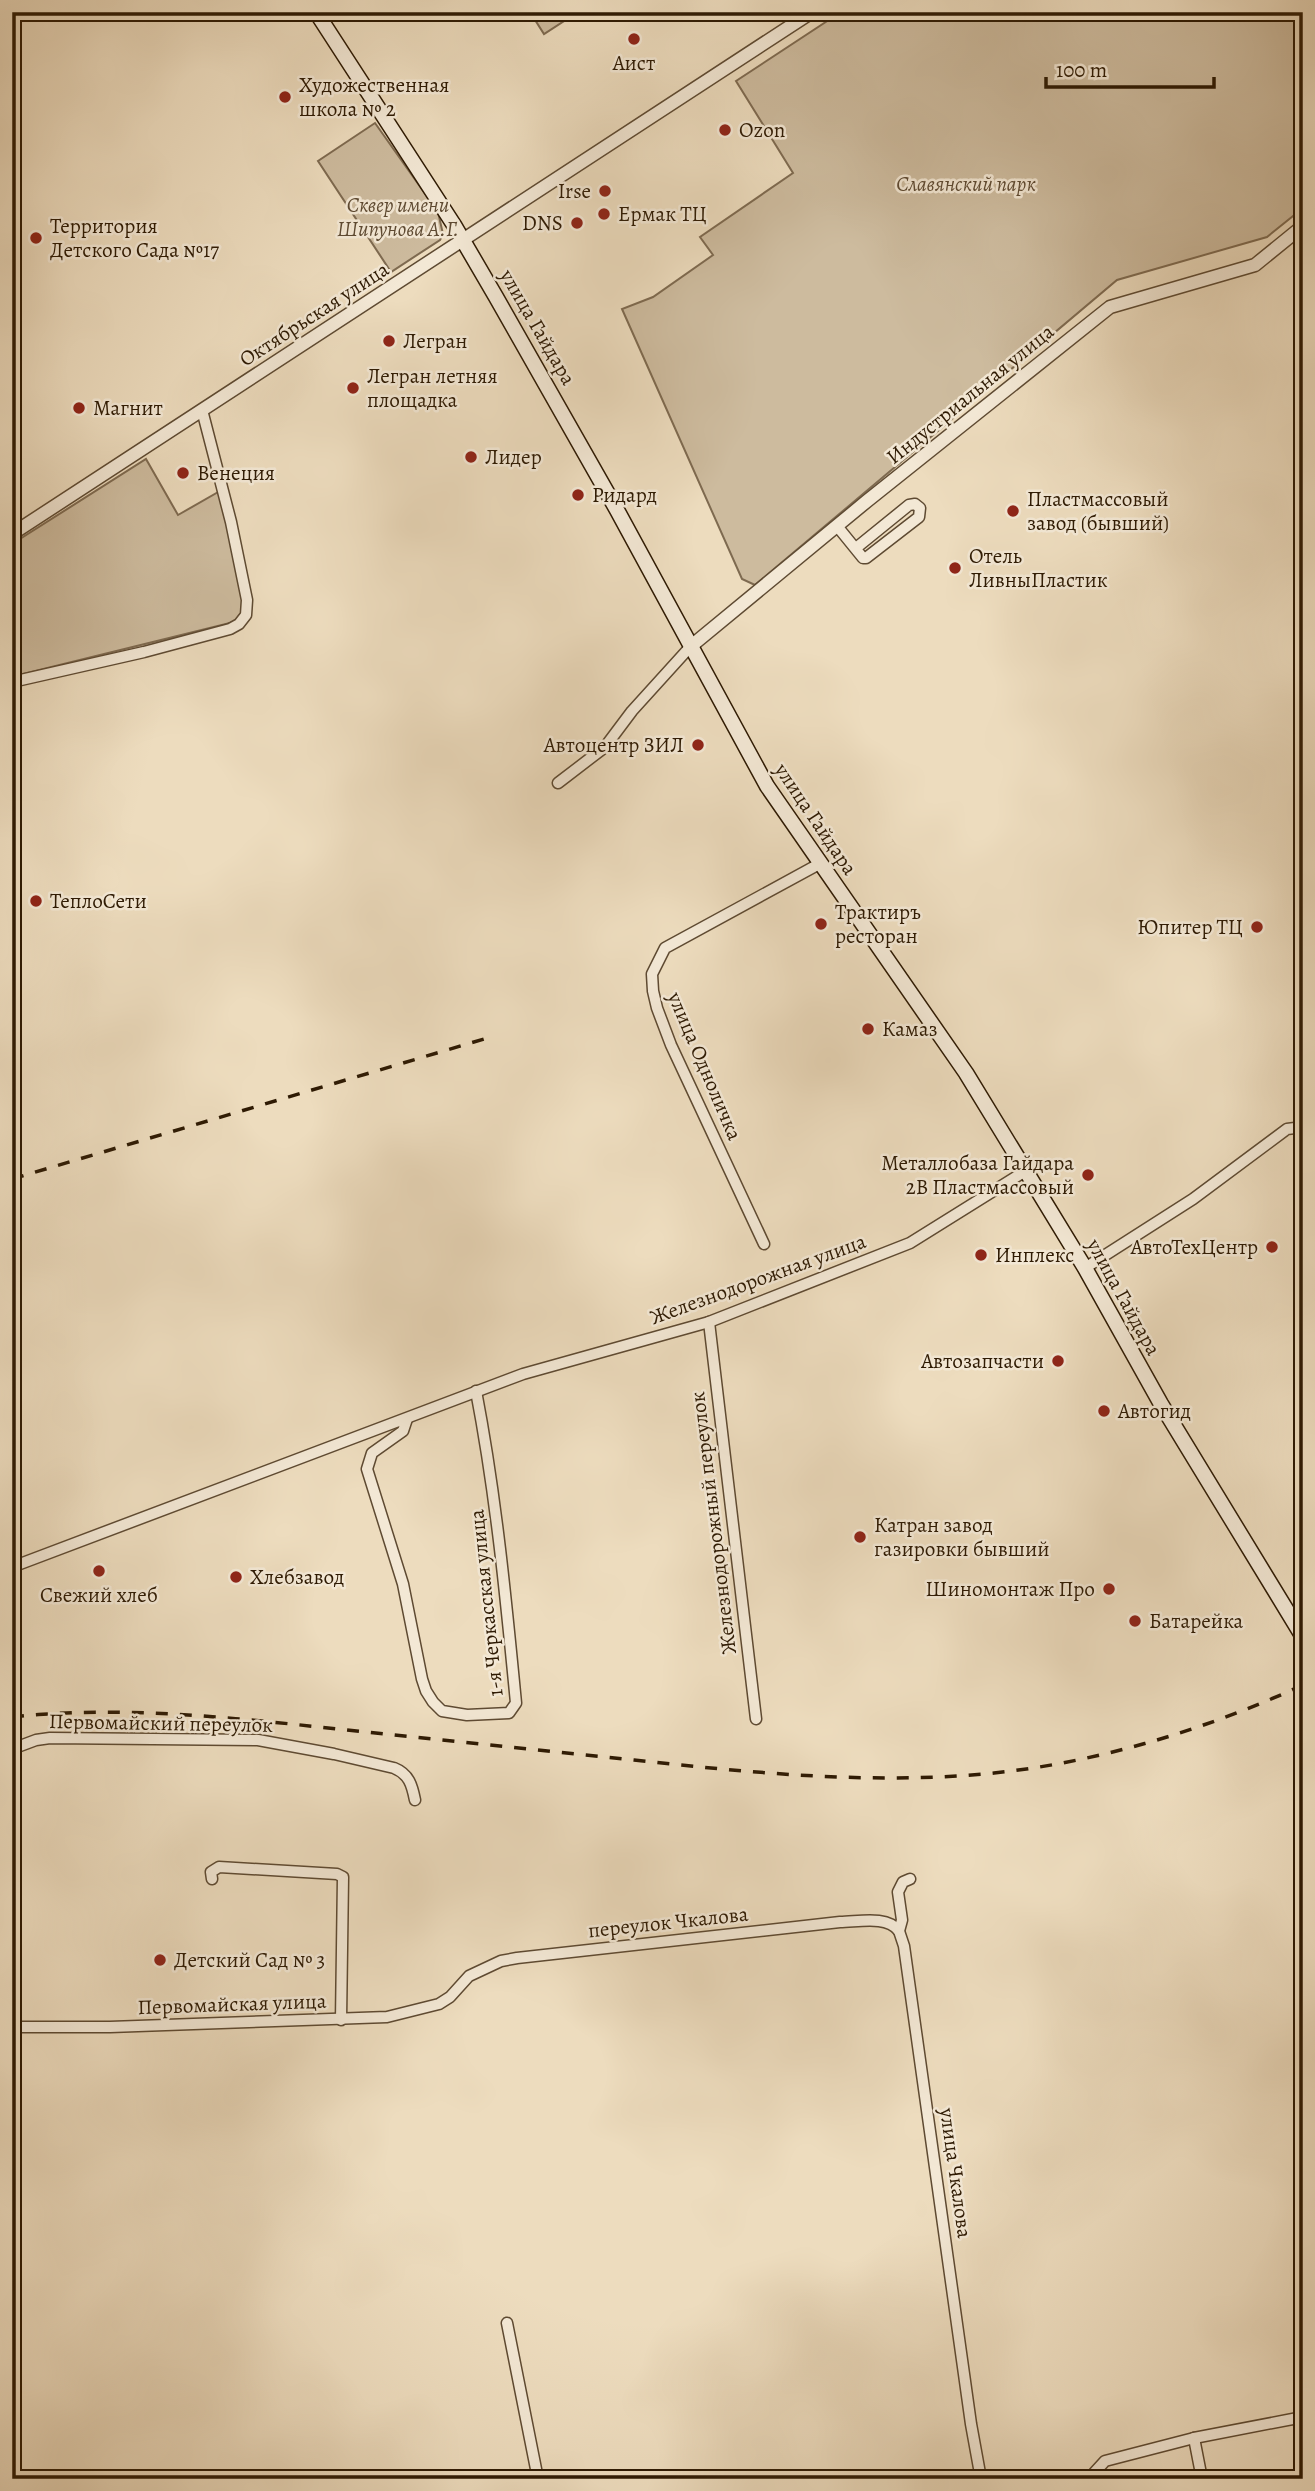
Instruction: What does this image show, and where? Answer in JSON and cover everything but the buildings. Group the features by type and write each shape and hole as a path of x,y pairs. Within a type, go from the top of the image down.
{"main road":[{"name":"улица Гайдара","path":"316,12 463,240 617,510 767,786 966,1073 1027,1170 1161,1404 1303,1637"}],"street":[{"name":"Октябрьская улица","path":"12,534 812,12"},
{"name":"Индустриальная улица","path":"690,647 1110,306 1255,265 1303,226"},
{"path":"12,682 230,629 239,624 246,615 247,600 231,522 202,410"},
{"path":"837,526 863,558 869,557 919,517 919,508 915,504 909,505 856,548"},
{"path":"558,783 606,747 632,711 690,647"},
{"name":"улица Одноличка","path":"764,1244 671,1045 657,1008 652,974 665,948 821,863"},
{"path":"1085,1268 1193,1199 1303,1116"},
{"path":"1287,1129 1303,1127"},
{"name":"Железнодорожная улица","path":"12,1567 523,1374 709,1322 910,1243 1027,1170"},
{"name":"Железнодорожный переулок","path":"709,1322 756,1719"},
{"name":"1-я Черкасская улица","path":"407,1419 403,1431 372,1453 368,1469 403,1584 422,1679 433,1702 442,1711 467,1715 509,1713 516,1703 506,1595 491,1470 476,1391"},
{"name":"Первомайский переулок","path":"12,1749 50,1738 258,1740 334,1754 402,1772 411,1784 415,1800"},
{"path":"212,1879 211,1872 219,1867 337,1874 343,1877 341,2020"},
{"name":"улица Чкалова","path":"910,1878 903,1882 898,1892 902,1920 899,1931 908,1972 981,2479"},
{"name":"переулок Чкалова","path":"450,1997 469,1976 501,1961 517,1958 840,1922 881,1922 895,1925 899,1931"},
{"name":"Первомайская улица","path":"12,2027 110,2027 387,2017 439,2004 450,1997"},
{"path":"507,2323 538,2479"},
{"path":"1095,2479 1094,2473 1105,2461 1194,2438 1300,2417 1303,2445"},
{"path":"1194,2438 1202,2479"}],"green space":[{"path":"530,12 578,12 544,34"},
{"name":"Славянский парк","path":"841,12 1303,12 1303,208 1267,237 1117,280 755,585 742,579 622,309 653,297 713,255 700,237 793,173 736,81"},
{"name":"Сквер имени Шипунова А.Г.","path":"375,123 438,212 443,234 440,240 391,272 318,161"},
{"path":"146,459 178,515 220,491 245,603 242,612 234,622 23,674 12,674 12,544"}],"railway":[{"path":"12,1179 484,1039"},
{"path":"12,1717 96,1712 180,1714 724,1769 814,1776 904,1778 994,1773 1113,1752 1229,1716 1303,1685"}],"place":[{"name":"Аист","path":"634,39"},
{"name":"Художественная школа № 2","path":"285,97"},
{"name":"Ozon","path":"725,130"},
{"name":"Irse","path":"605,191"},
{"name":"Ермак ТЦ","path":"604,214"},
{"name":"DNS","path":"577,223"},
{"name":"Территория Детского Сада №17","path":"36,238"},
{"name":"Легран","path":"389,341"},
{"name":"Легран летняя площадка","path":"353,388"},
{"name":"Магнит","path":"79,408"},
{"name":"Лидер","path":"471,457"},
{"name":"Венеция","path":"183,473"},
{"name":"Ридард","path":"578,495"},
{"name":"Пластмассовый завод (бывший)","path":"1013,511"},
{"name":"Отель ЛивныПластик","path":"955,568"},
{"name":"Автоцентр ЗИЛ","path":"698,745"},
{"name":"ТеплоСети","path":"36,901"},
{"name":"Трактиръ ресторан","path":"821,924"},
{"name":"Юпитер ТЦ","path":"1257,927"},
{"name":"Камаз","path":"868,1029"},
{"name":"Металлобаза Гайдара 2В Пластмассовый","path":"1088,1175"},
{"name":"АвтоТехЦентр","path":"1272,1247"},
{"name":"Инплекс","path":"981,1255"},
{"name":"Автозапчасти","path":"1058,1361"},
{"name":"Автогид","path":"1104,1411"},
{"name":"Катран завод газировки бывший","path":"860,1537"},
{"name":"Свежий хлеб","path":"99,1571"},
{"name":"Хлебзавод","path":"236,1577"},
{"name":"Шиномонтаж Про","path":"1109,1589"},
{"name":"Батарейка","path":"1135,1621"},
{"name":"Детский Сад № 3","path":"160,1960"}]}
